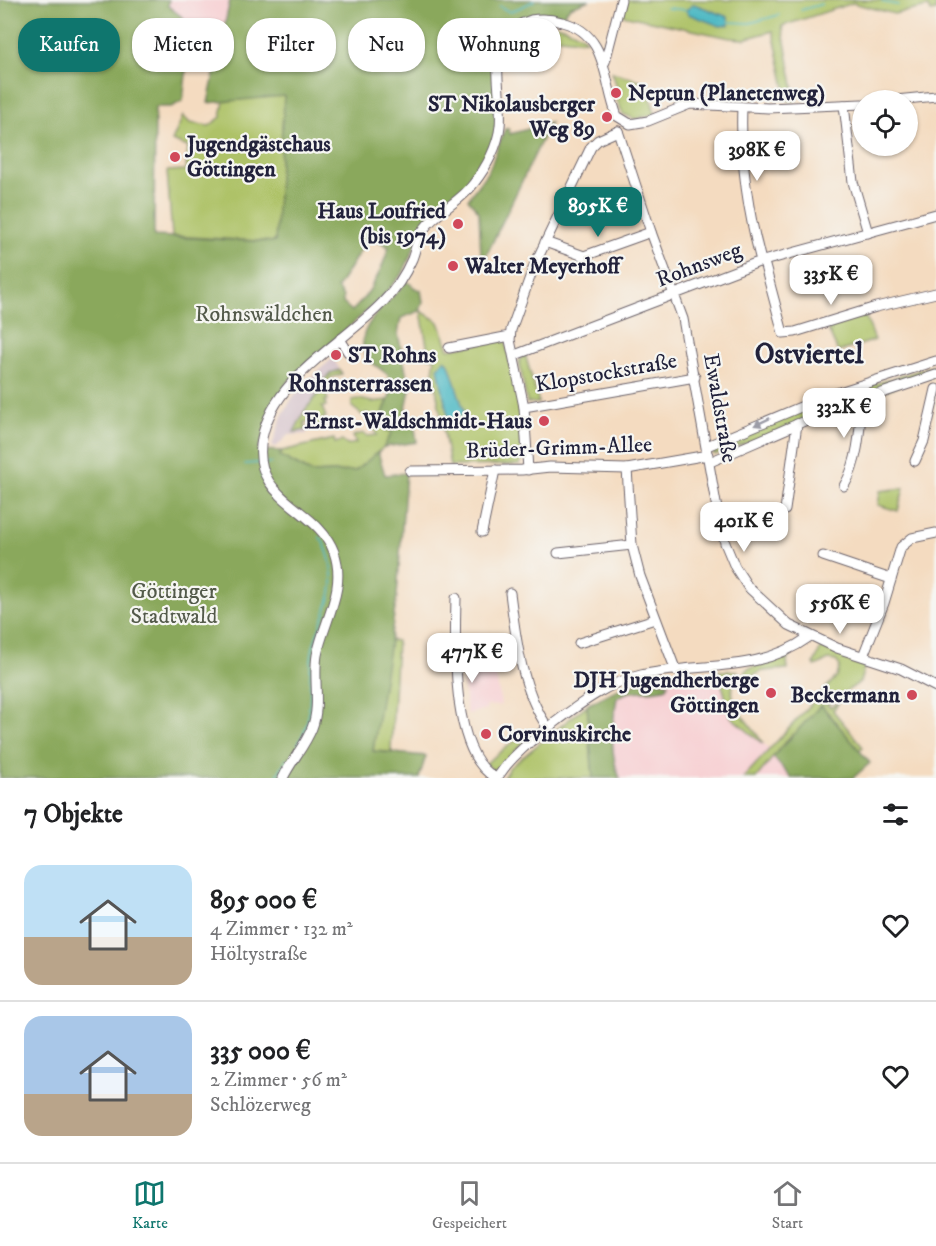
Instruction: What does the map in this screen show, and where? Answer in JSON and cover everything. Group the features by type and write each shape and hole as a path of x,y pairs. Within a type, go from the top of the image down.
{"street":[{"path":"605,64 621,0"},
{"path":"283,778 307,740 315,716 317,656 334,602 338,578 334,551 325,535 278,494 269,482 262,462 262,442 269,418 283,395 340,339 383,302 404,276 424,228 465,195 483,170 500,129 496,65 500,50 509,36 528,21 549,19 577,27 593,41 605,64 615,111 623,122"},
{"path":"593,41 610,38"},
{"path":"918,98 936,96"},
{"path":"623,122 648,121 690,104 794,108 852,105"},
{"path":"844,105 853,182 868,233"},
{"path":"742,107 741,149 745,194 762,262 785,334 876,307 936,293"},
{"path":"528,470 524,406 510,336 525,289 545,242 591,147 598,140 618,131 623,122"},
{"name":"Ewaldstraße","path":"618,131 651,232 683,319 721,529 735,567 748,587 775,613 809,637 901,669 936,687"},
{"name":"Rohnsweg","path":"515,356 762,262 936,214"},
{"path":"545,242 584,256 651,232"},
{"path":"449,348 510,336"},
{"path":"340,339 348,352"},
{"name":"Brüder-Grimm-Allee","path":"708,454 827,396 936,361"},
{"name":"Brüder-Grimm-Allee","path":"410,471 528,470 550,467 627,469 671,463 708,454 936,375"},
{"name":"Klopstockstraße","path":"524,406 695,377"},
{"path":"915,461 924,441 936,389"},
{"path":"844,486 851,475 855,457 862,399"},
{"path":"785,510 797,424"},
{"path":"627,469 632,545 655,619 675,671"},
{"path":"482,532 495,470"},
{"path":"863,656 903,544 912,538 936,533"},
{"path":"558,553 632,545"},
{"path":"823,556 891,579"},
{"path":"510,593 528,689 536,711 548,728"},
{"path":"456,598 455,652 463,718 483,775 497,778 513,758 548,728 584,701 620,681 675,671 756,662 783,653 809,637"},
{"path":"579,643 655,619"}],"shaded area":[{"path":"169,0 230,0 226,18 180,18 168,6"},
{"path":"333,358 340,370 331,373 322,383 326,386 298,422 295,431 307,430 307,434 288,435 276,447 272,446 282,416 293,397"},
{"path":"489,659 490,674 496,674 501,705 486,706 487,709 467,714 461,661"},
{"path":"718,671 731,717 770,749 743,778 610,778 603,695 649,680"},
{"path":"773,757 791,778 756,778"}],"green space":[{"name":"Göttinger Stadtwald","path":"0,0 169,0 168,6 182,18 132,18 132,72 186,72 183,101 171,107 155,107 154,236 275,242 284,96 208,103 215,72 234,72 234,18 226,18 230,0 590,0 570,7 562,17 437,18 437,72 498,72 497,130 490,152 467,188 425,223 403,273 380,299 287,383 258,450 282,451 280,456 312,473 355,471 378,452 385,475 406,473 397,596 373,751 426,756 419,778 0,778","holes":["369,237 389,247 383,265 365,297 352,311 343,303 343,297 337,288"]},
{"path":"626,0 936,0 936,11 930,12 928,7 894,14 853,3 782,26 796,101 788,101 773,31 744,39 730,38 622,15"},
{"path":"561,26 586,39 561,38"},
{"path":"612,72 642,81 650,95 655,114 635,119 623,114 613,91 617,87"},
{"path":"284,95 276,242 172,236 167,171 186,170 188,147 172,141 183,116 190,123 209,126 221,117 224,101"},
{"path":"550,123 485,258 481,257 479,212 468,199 489,170 505,129 509,129 510,134"},
{"path":"407,281 421,290 423,302 420,311 401,318 398,334 410,390 404,417 414,421 417,442 384,447 392,432 385,430 383,419 391,393 390,385 388,375 367,357 363,347 363,336 374,316"},
{"path":"421,311 439,322 449,349 505,339 519,402 522,460 519,465 450,466 433,372 435,358 429,357"},
{"path":"865,315 875,340 838,352 826,325"},
{"path":"525,354 539,403 527,403 519,361"},
{"path":"936,365 935,372 715,455 712,452 716,447 827,399"},
{"path":"340,370 342,374 330,378 328,389 324,390 328,400 325,401 326,406 322,407 326,417 323,418 324,427 318,428 316,421 304,422 306,430 294,432 305,410 325,386 322,382 331,373"},
{"path":"352,400 372,402 388,400 382,416 370,418 367,413 362,415 352,407"},
{"path":"382,420 385,429 392,432 384,447 355,471 313,473 280,456 282,451 334,439 335,443 342,441 347,445 356,443 353,436 363,433 367,436 377,435 373,427 377,426 376,421"},
{"path":"904,488 898,511 878,505 880,491"},
{"path":"388,640 397,641 391,750 393,752 373,751"},
{"path":"821,648 866,662 860,682 827,705 831,707 840,701 833,710 863,747 859,750 821,705 795,736 792,734 756,778 743,778 837,676 840,666 836,661 829,660 815,666 814,663"},
{"path":"792,653 787,660 788,669 763,671 749,677 750,688 747,688 745,673 747,669"},
{"path":"718,671 737,671 739,673 732,693 734,702 763,744 731,717"},
{"path":"649,680 668,683 667,688 628,693 617,698 612,738 614,759 620,778 593,778 587,705 620,688"},
{"path":"587,705 593,778 503,778 509,768"},
{"path":"821,705 870,763 853,778 791,778 773,757"},
{"path":"529,730 536,730 494,772 486,763"}],"water":[{"path":"694,4 728,17 729,25 720,26 688,14 686,10"},
{"path":"445,359 449,364 464,411 461,416 452,419 448,417 438,368"}],"waterway":[{"path":"499,6 510,12 534,1"},
{"path":"882,2 898,5"},
{"path":"801,10 822,4"},
{"path":"667,8 686,10"},
{"path":"728,22 750,23 779,15"},
{"path":"245,464 259,463"},
{"path":"266,463 272,463"},
{"path":"261,476 274,497 299,517"},
{"path":"298,744 304,733 309,709 313,648 329,602 332,586 330,560 320,537"},
{"path":"276,778 286,759"}],"place":[{"name":"Neptun (Planetenweg)","path":"616,93"},
{"name":"ST Nikolausberger Weg 89","path":"607,117"},
{"name":"Jugendgästehaus Göttingen","path":"175,157"},
{"name":"Haus Loufried (bis 1974)","path":"458,224"},
{"name":"Walter Meyerhoff","path":"453,266"},
{"name":"ST Rohns","path":"336,355"},
{"name":"Ernst-Waldschmidt-Haus","path":"544,421"},
{"name":"DJH Jugendherberge Göttingen","path":"771,693"},
{"name":"Beckermann","path":"912,695"},
{"name":"Corvinuskirche","path":"486,734"}],"district":[{"name":"Ostviertel","path":"809,354"},
{"name":"Rohnsterrassen","path":"360,384"}],"park label":[{"name":"Rohnswäldchen","path":"264,314"}]}
